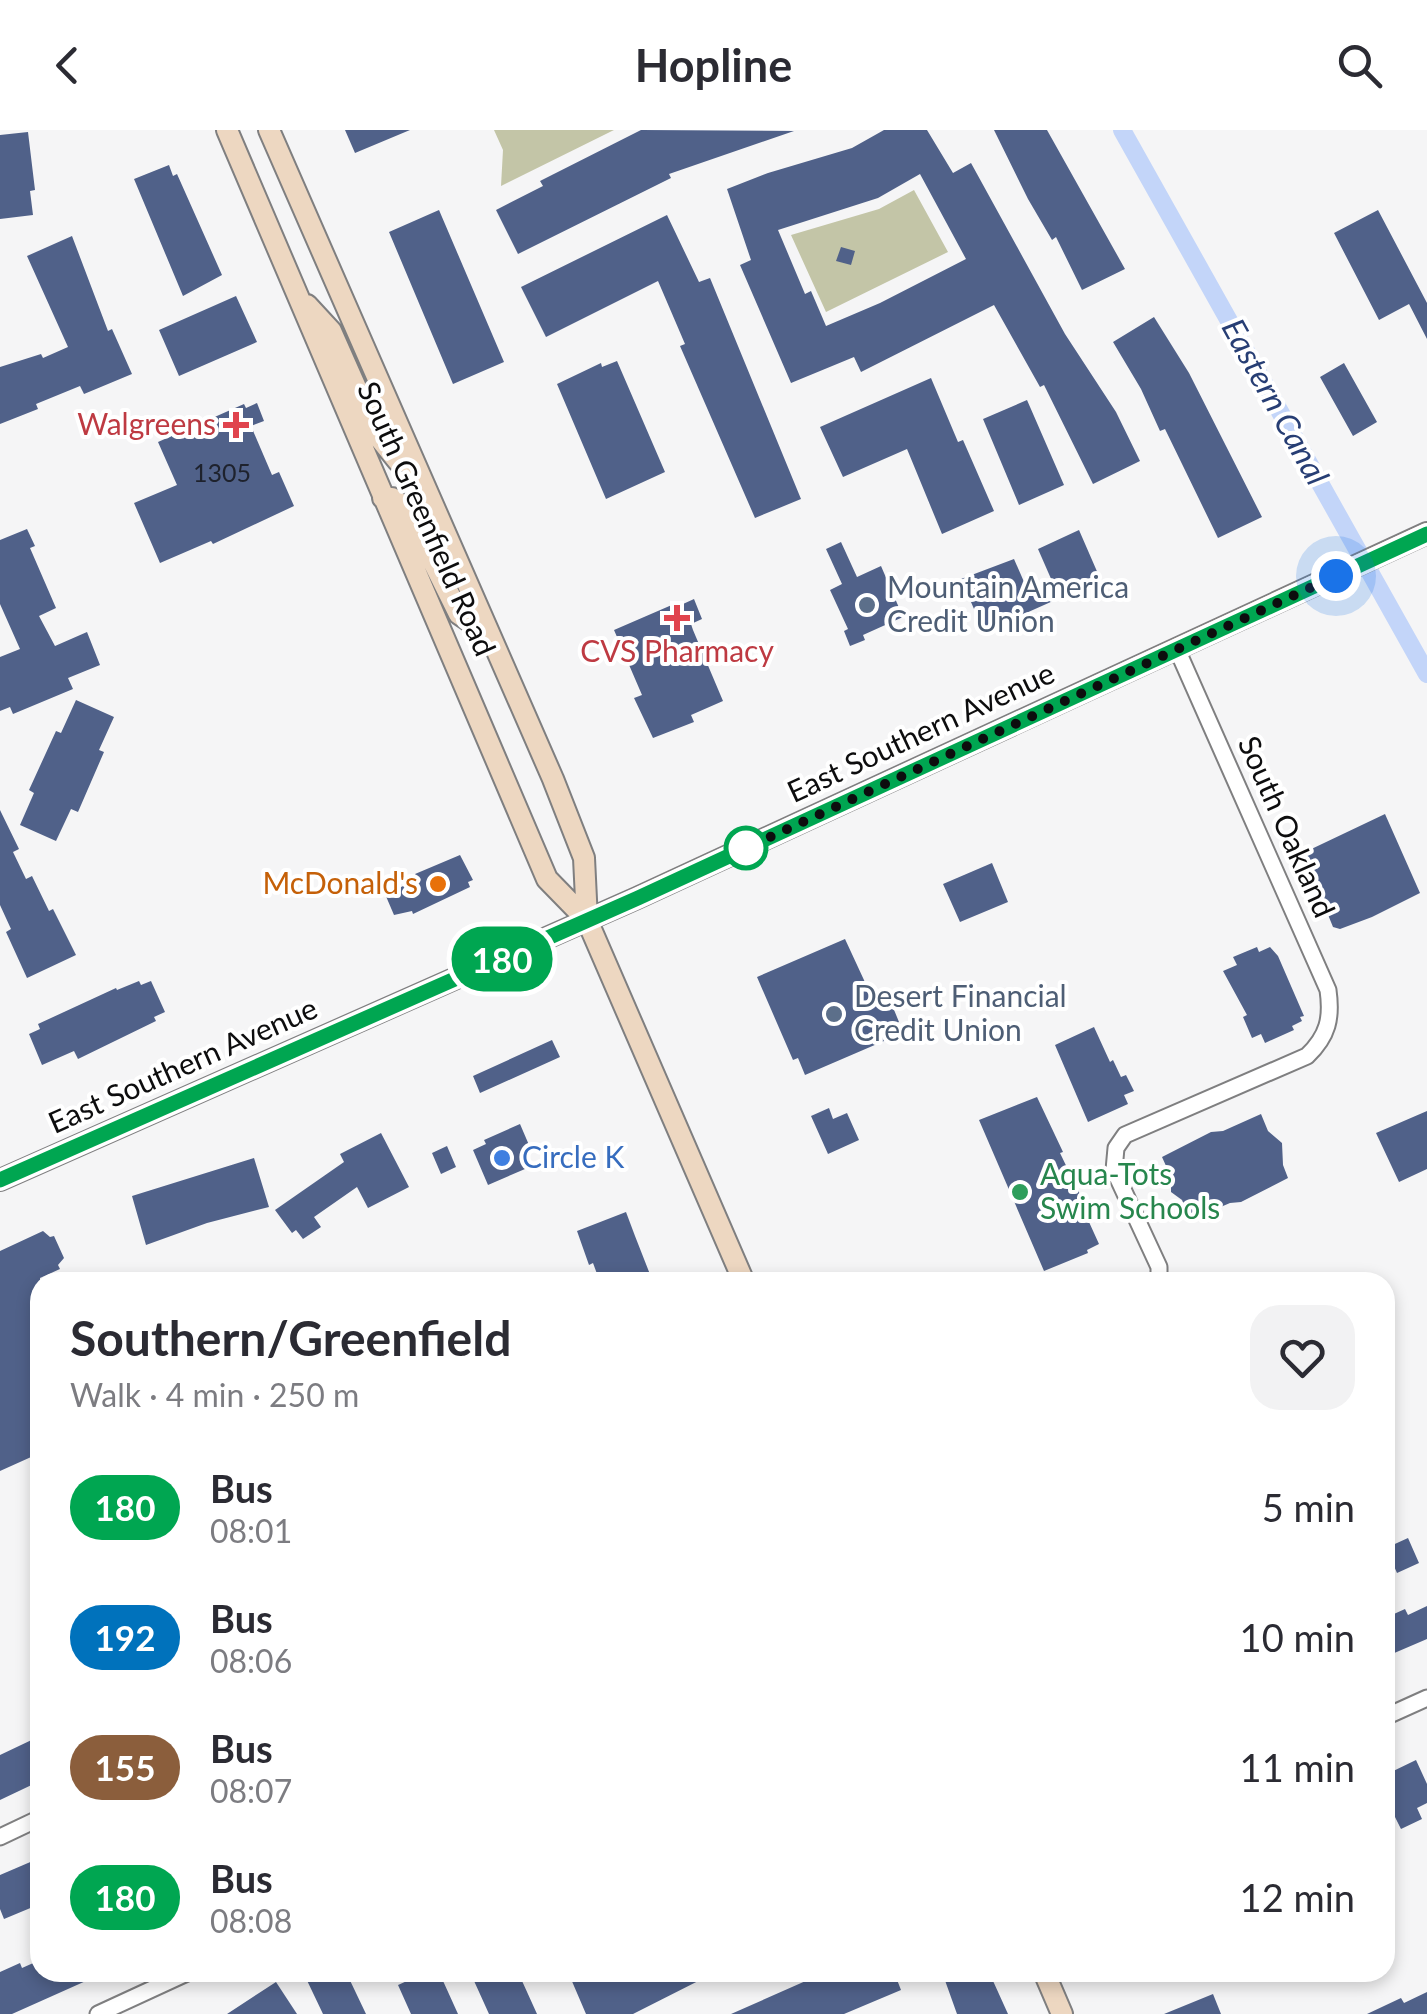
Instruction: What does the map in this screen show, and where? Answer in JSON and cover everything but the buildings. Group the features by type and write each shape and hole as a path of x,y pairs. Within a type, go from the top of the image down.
{"main road":[{"name":"South Greenfield Road","path":"226,130 547,879 587,920"},
{"name":"South Greenfield Road","path":"269,130 584,858 587,920 740,1272"},
{"path":"295,293 331,331 383,445 398,460 412,461"},
{"path":"383,498 392,498 407,508 459,614 489,634"},
{"name":"East Southern Avenue","path":"0,1180 587,920 1427,534"},
{"path":"1048,1982 1062,2014"}],"street":[{"name":"South Oakland","path":"1159,1272 1114,1170 1116,1148 1125,1136 1307,1056 1327,1032 1331,1012 1328,990 1176,647"},
{"path":"1395,1712 1427,1698"},
{"path":"0,1837 30,1823"},
{"path":"98,2014 167,1982"}],"green space":[{"path":"494,130 614,130 501,186 503,150"},
{"path":"914,190 948,252 826,312 791,235 879,209"}],"waterway":[{"name":"Eastern Canal","path":"1122,130 1427,674"}],"bus line":[{"name":"180","path":"0,1180 510,956 1427,534"}],"place":[{"name":"Walgreens","path":"236,425"},
{"name":"Mountain America Credit Union","path":"867,605"},
{"name":"CVS Pharmacy","path":"677,618"},
{"name":"McDonald's","path":"438,884"},
{"name":"Desert Financial Credit Union","path":"834,1014"},
{"name":"Circle K","path":"502,1158"},
{"name":"Aqua-Tots Swim Schools","path":"1020,1192"}],"route":[{"path":"746,848 742,850 1336,576"}]}
